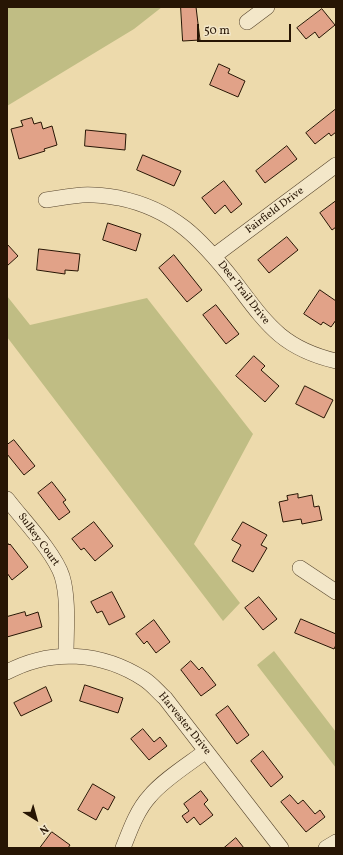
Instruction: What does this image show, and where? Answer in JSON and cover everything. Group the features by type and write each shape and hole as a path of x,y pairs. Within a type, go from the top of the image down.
{"street":[{"path":"247,22 268,7"},
{"name":"Fairfield Drive","path":"214,256 336,165"},
{"name":"Deer Trail Drive","path":"46,200 83,195 111,197 136,201 161,212 180,224 199,240 214,256 261,316 285,340 301,349 336,361"},
{"name":"Sulkey Court","path":"7,499 57,564 62,576 66,604 66,655"},
{"path":"300,568 336,592"},
{"name":"Harvester Drive","path":"7,672 33,661 66,655 102,660 117,665 145,680 165,698 280,848"},
{"path":"123,848 135,819 150,795 206,751"},
{"path":"326,848 336,842"}],"shaded area":[{"path":"7,7 162,7 134,29 7,106"},
{"path":"7,296 30,325 147,298 253,434 194,544 240,603 223,621 7,337"},
{"path":"274,651 336,732 336,768 257,665"}],"building":[{"path":"181,7 196,7 200,40 183,41"},
{"path":"322,9 335,25 319,38 315,32 306,39 297,28"},
{"path":"219,64 230,69 228,73 245,81 238,97 210,85"},
{"path":"336,109 336,132 331,136 329,133 315,144 306,133"},
{"path":"32,118 34,124 41,122 43,129 52,126 57,145 44,149 45,151 19,159 11,129 23,126 21,121"},
{"path":"86,130 126,134 125,150 85,146"},
{"path":"287,146 297,159 265,183 256,171"},
{"path":"143,155 181,171 174,186 137,170"},
{"path":"224,181 242,204 231,213 225,205 215,214 202,198"},
{"path":"336,201 336,227 332,230 320,213"},
{"path":"108,223 141,234 136,251 103,240"},
{"path":"287,237 298,250 269,273 258,260"},
{"path":"7,244 18,256 7,266"},
{"path":"39,249 80,254 78,271 65,270 65,274 37,270"},
{"path":"174,255 202,290 187,302 159,268"},
{"path":"320,290 336,301 336,320 331,327 323,322 321,325 304,314"},
{"path":"216,305 239,334 226,344 203,315"},
{"path":"254,356 265,366 261,370 279,386 265,402 236,376"},
{"path":"305,386 333,400 324,418 296,404"},
{"path":"14,440 35,466 24,475 7,454 7,445"},
{"path":"52,482 66,500 63,502 70,512 59,520 38,493"},
{"path":"298,494 298,498 312,495 314,507 319,506 322,520 302,524 301,519 283,522 279,502 288,500 287,496"},
{"path":"94,522 113,546 95,561 84,548 81,550 72,539"},
{"path":"243,522 267,535 261,545 267,548 253,572 232,561 241,545 232,540"},
{"path":"7,542 28,567 12,580 7,573"},
{"path":"112,592 125,617 109,625 102,611 97,613 91,602"},
{"path":"259,597 277,619 263,630 245,608"},
{"path":"25,612 26,616 38,612 42,627 7,637 7,617"},
{"path":"301,619 336,634 336,645 334,649 295,633"},
{"path":"154,620 170,642 156,653 147,641 144,644 136,634"},
{"path":"191,661 199,670 202,667 216,685 201,696 181,670"},
{"path":"85,685 123,698 118,713 80,701"},
{"path":"46,687 52,701 21,716 14,703"},
{"path":"228,706 249,735 237,744 216,715"},
{"path":"143,729 154,742 160,737 167,746 149,760 131,739"},
{"path":"263,751 283,777 271,787 251,761"},
{"path":"93,784 115,797 108,810 103,807 96,820 78,810"},
{"path":"201,791 208,800 204,804 213,815 200,825 194,817 187,823 182,816 189,811 184,804"},
{"path":"290,795 298,804 303,800 315,814 320,810 325,817 306,832 281,802"},
{"path":"52,832 70,845 68,848 40,848"},
{"path":"236,838 244,848 224,848"}]}
